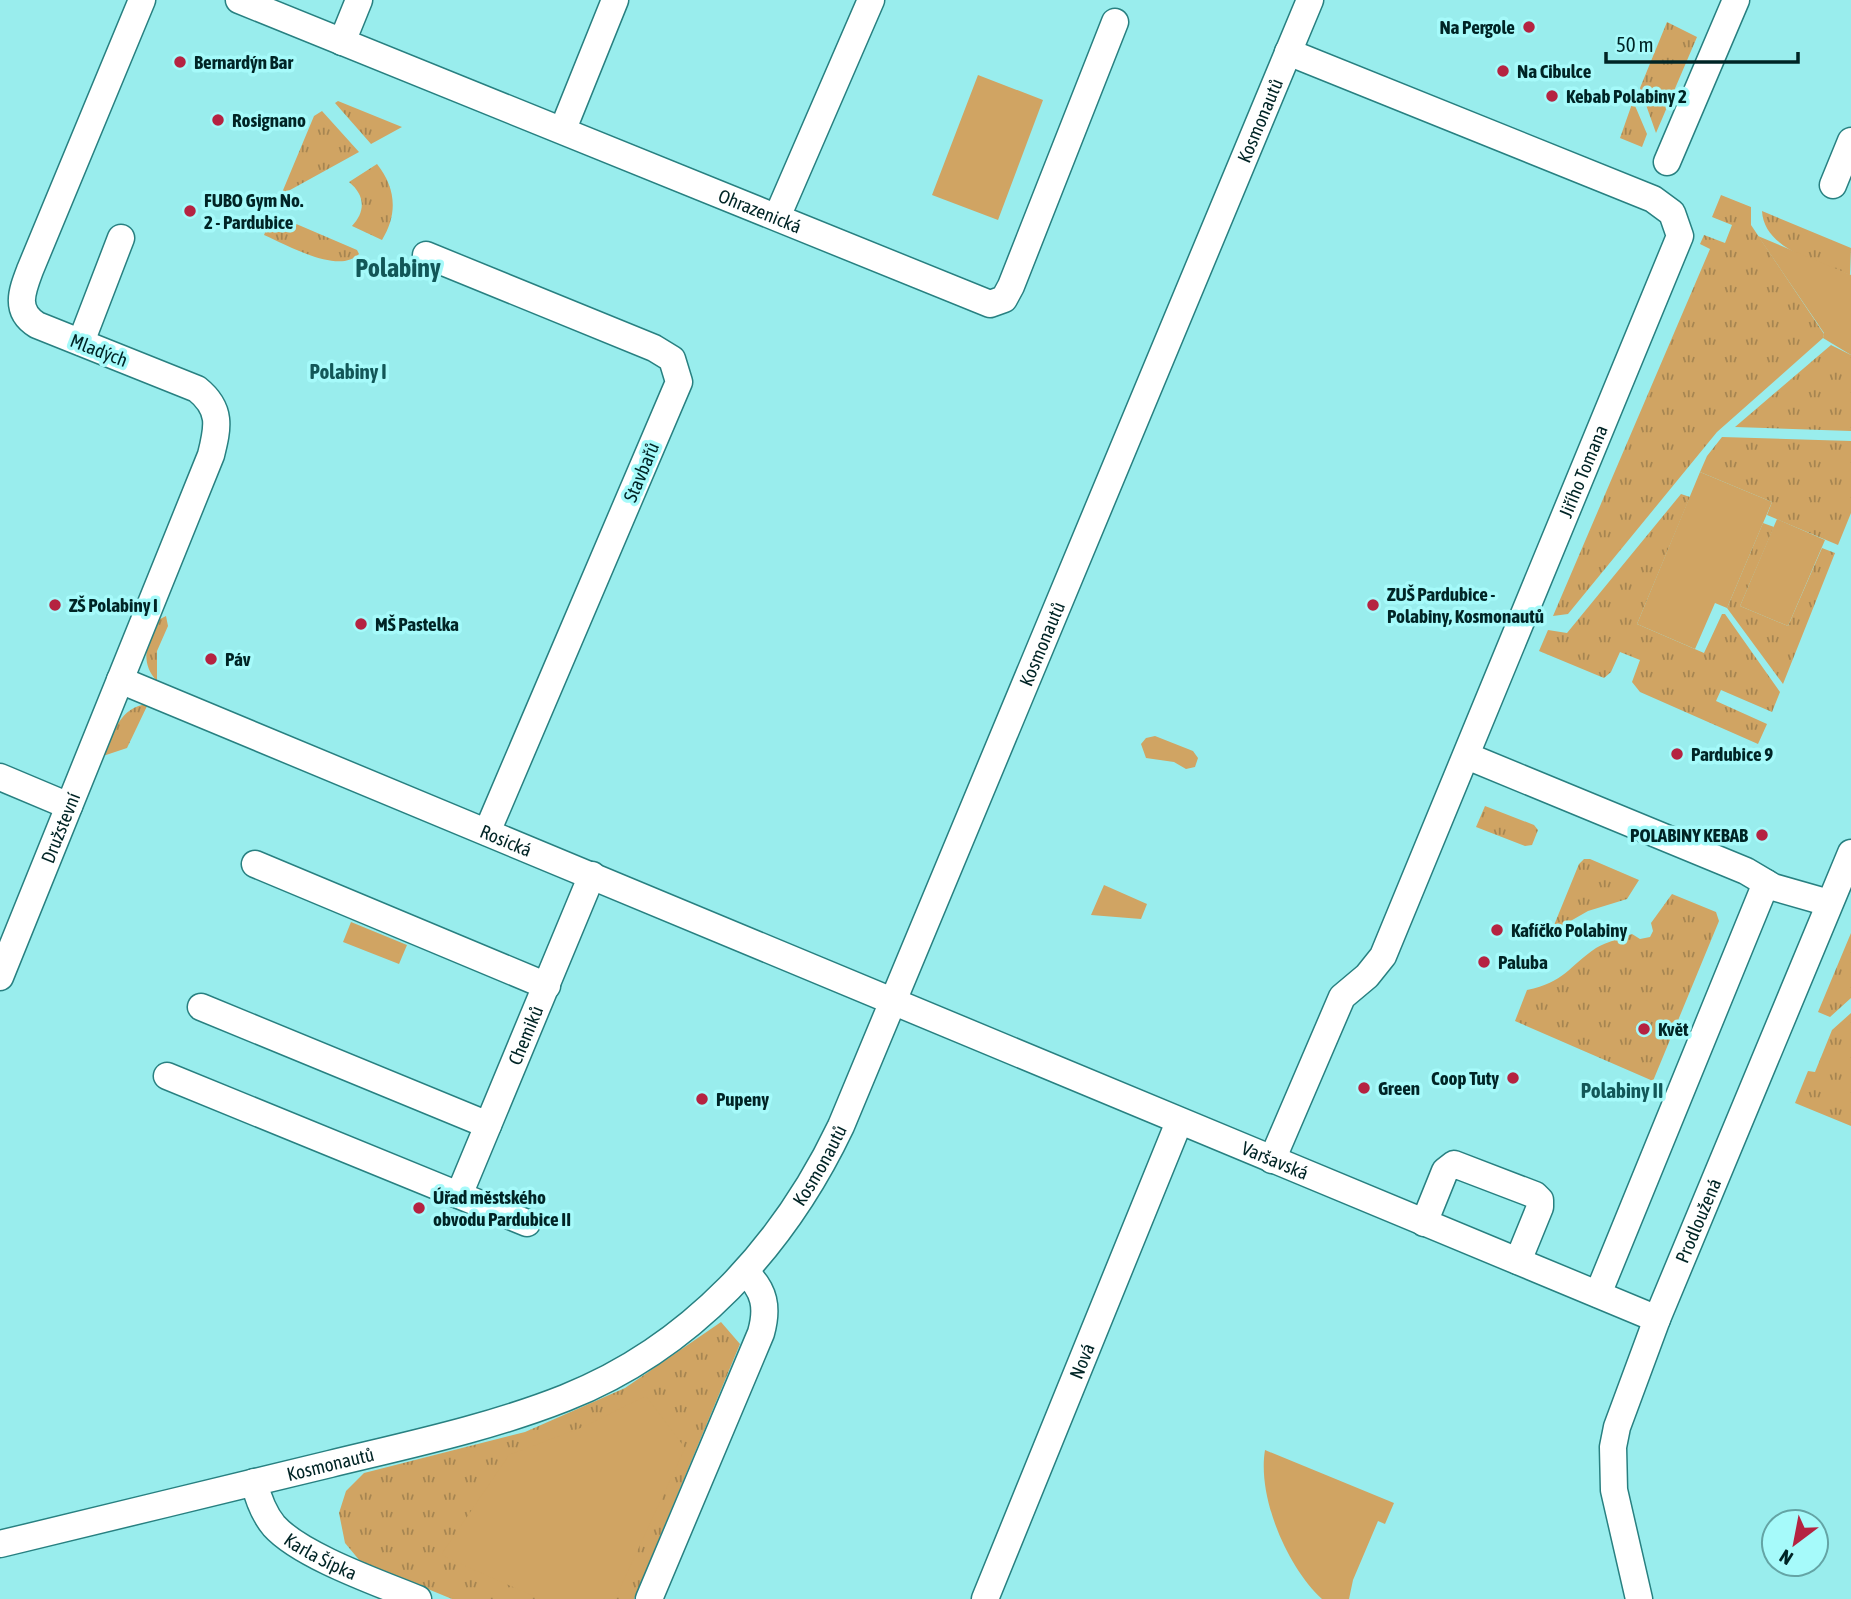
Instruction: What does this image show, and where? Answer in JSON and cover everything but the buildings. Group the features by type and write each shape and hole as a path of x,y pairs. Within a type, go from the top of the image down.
{"street":[{"name":"Mladých","path":"120,680 211,455 218,417 207,397 197,389 28,320 20,301 30,270 142,0"},
{"name":"Ohrazenická","path":"239,0 452,88 485,97 563,128 979,300 997,303 1004,299 1012,286 1115,22"},
{"path":"342,42 359,0"},
{"path":"563,128 615,0"},
{"path":"777,217 871,0"},
{"name":"Kosmonautů","path":"0,1544 470,1428 567,1397 668,1341 713,1305 745,1272 793,1214 841,1126 1310,0"},
{"path":"1667,162 1736,0"},
{"name":"Jiřího Tomana","path":"1272,1160 1342,997 1367,976 1383,956 1680,236 1678,223 1672,213 1653,199 1288,52"},
{"path":"1833,185 1851,141"},
{"path":"81,342 121,237"},
{"name":"Stavbařů","path":"426,255 654,348 672,359 678,369 679,382 487,832"},
{"name":"Rosická","path":"120,680 893,1002"},
{"name":"Družstevní","path":"0,977 120,680"},
{"path":"1467,756 1746,871 1766,883 1829,904"},
{"path":"0,777 69,806"},
{"name":"Prodloužená","path":"1639,1599 1618,1516 1613,1447 1623,1406 1851,853"},
{"path":"255,864 547,986"},
{"name":"Chemiků","path":"459,1195 592,875"},
{"path":"1598,1294 1766,883"},
{"name":"Varšavská","path":"893,1002 1657,1319"},
{"path":"201,1007 488,1125"},
{"path":"167,1076 527,1223"},
{"name":"Nová","path":"985,1599 1179,1122"},
{"path":"1424,1223 1445,1171 1451,1165 1457,1164 1535,1195 1540,1200 1540,1207 1518,1261"},
{"path":"649,1599 761,1333 765,1302 755,1282 745,1272"},
{"name":"Karla Šípka","path":"254,1482 268,1518 285,1536 315,1554 418,1599"}],"green space":[{"path":"1667,22 1697,37 1656,133 1640,88"},
{"path":"978,75 1043,100 998,220 932,195"},
{"path":"338,101 402,127 371,144 335,103"},
{"path":"1633,101 1647,134 1642,147 1620,138"},
{"path":"322,111 359,152 281,195 314,116"},
{"path":"377,164 388,182 393,201 391,221 382,240 352,226 360,215 362,203 358,192 349,182"},
{"path":"1721,195 1751,207 1751,225 1824,334 1823,338 1717,432 1568,614 1553,616 1710,249 1700,244 1704,235 1725,243 1732,225 1712,217"},
{"path":"1762,211 1851,248 1850,275 1783,245 1772,236"},
{"path":"273,214 357,250 359,254 350,260 326,260 264,235"},
{"path":"1758,236 1851,275 1851,355 1823,338 1824,333"},
{"path":"1831,345 1851,355 1851,431 1735,427"},
{"path":"1722,437 1851,441 1851,513 1838,545 1767,515 1772,502 1700,472 1707,456"},
{"path":"1700,472 1772,502 1727,608 1715,603 1695,649 1637,624"},
{"path":"1681,494 1690,497 1637,624 1704,653 1722,614 1725,614 1780,692 1772,712 1721,690 1716,701 1767,724 1758,744 1640,692 1632,682 1640,660 1620,652 1611,672 1604,678 1539,651 1548,630 1567,633"},
{"path":"1777,519 1825,540 1788,626 1740,606"},
{"path":"1763,523 1774,527 1740,606 1788,626 1822,548 1835,553 1783,684 1727,608"},
{"path":"166,616 168,626 157,651 157,681 148,667 146,652 154,622"},
{"path":"148,704 127,748 103,756 114,730 124,716 138,706"},
{"path":"1155,736 1193,751 1198,758 1195,767 1186,769 1174,762 1146,758 1141,744 1146,738"},
{"path":"1485,806 1534,825 1538,830 1532,845 1525,846 1476,827"},
{"path":"1584,859 1590,859 1639,880 1627,899 1588,911 1567,923 1556,936 1550,935 1579,864"},
{"path":"1104,885 1147,904 1141,919 1091,915"},
{"path":"1672,894 1716,912 1719,921 1653,1081 1515,1021 1527,990 1550,983 1605,944 1632,934 1640,939 1650,937 1653,931 1651,923"},
{"path":"351,922 407,945 399,964 343,942"},
{"path":"1851,933 1851,998 1830,1017 1818,1012"},
{"path":"1851,1013 1851,1126 1795,1103 1808,1071 1815,1072 1832,1030"},
{"path":"721,1322 740,1344 634,1599 452,1599 360,1561 345,1543 339,1513 346,1491 364,1473 525,1432 625,1388"},
{"path":"646,1396 685,1448 615,1599 540,1599 441,1555 509,1455 583,1427"},
{"path":"1265,1450 1394,1503 1385,1524 1378,1521 1353,1580 1349,1599 1322,1599 1309,1586 1287,1551 1278,1531 1266,1489"}],"place":[{"name":"Na Pergole","path":"1529,27"},
{"name":"Bernardýn Bar","path":"180,62"},
{"name":"Na Cibulce","path":"1503,71"},
{"name":"Kebab Polabiny 2","path":"1552,96"},
{"name":"Rosignano","path":"218,120"},
{"name":"FUBO Gym No. 2 - Pardubice","path":"190,211"},
{"name":"ZŠ Polabiny I","path":"55,605"},
{"name":"ZUŠ Pardubice - Polabiny, Kosmonautů","path":"1373,605"},
{"name":"MŠ Pastelka","path":"361,624"},
{"name":"Páv","path":"211,659"},
{"name":"Pardubice 9","path":"1677,754"},
{"name":"POLABINY KEBAB","path":"1762,835"},
{"name":"Kafíčko Polabiny","path":"1497,930"},
{"name":"Paluba","path":"1484,962"},
{"name":"Květ","path":"1644,1029"},
{"name":"Coop Tuty","path":"1513,1078"},
{"name":"Green","path":"1364,1088"},
{"name":"Pupeny","path":"702,1099"},
{"name":"Úřad městského obvodu Pardubice II","path":"419,1208"}],"district":[{"name":"Polabiny","path":"398,268"},
{"name":"Polabiny I","path":"348,372"},
{"name":"Polabiny II","path":"1622,1091"}]}
